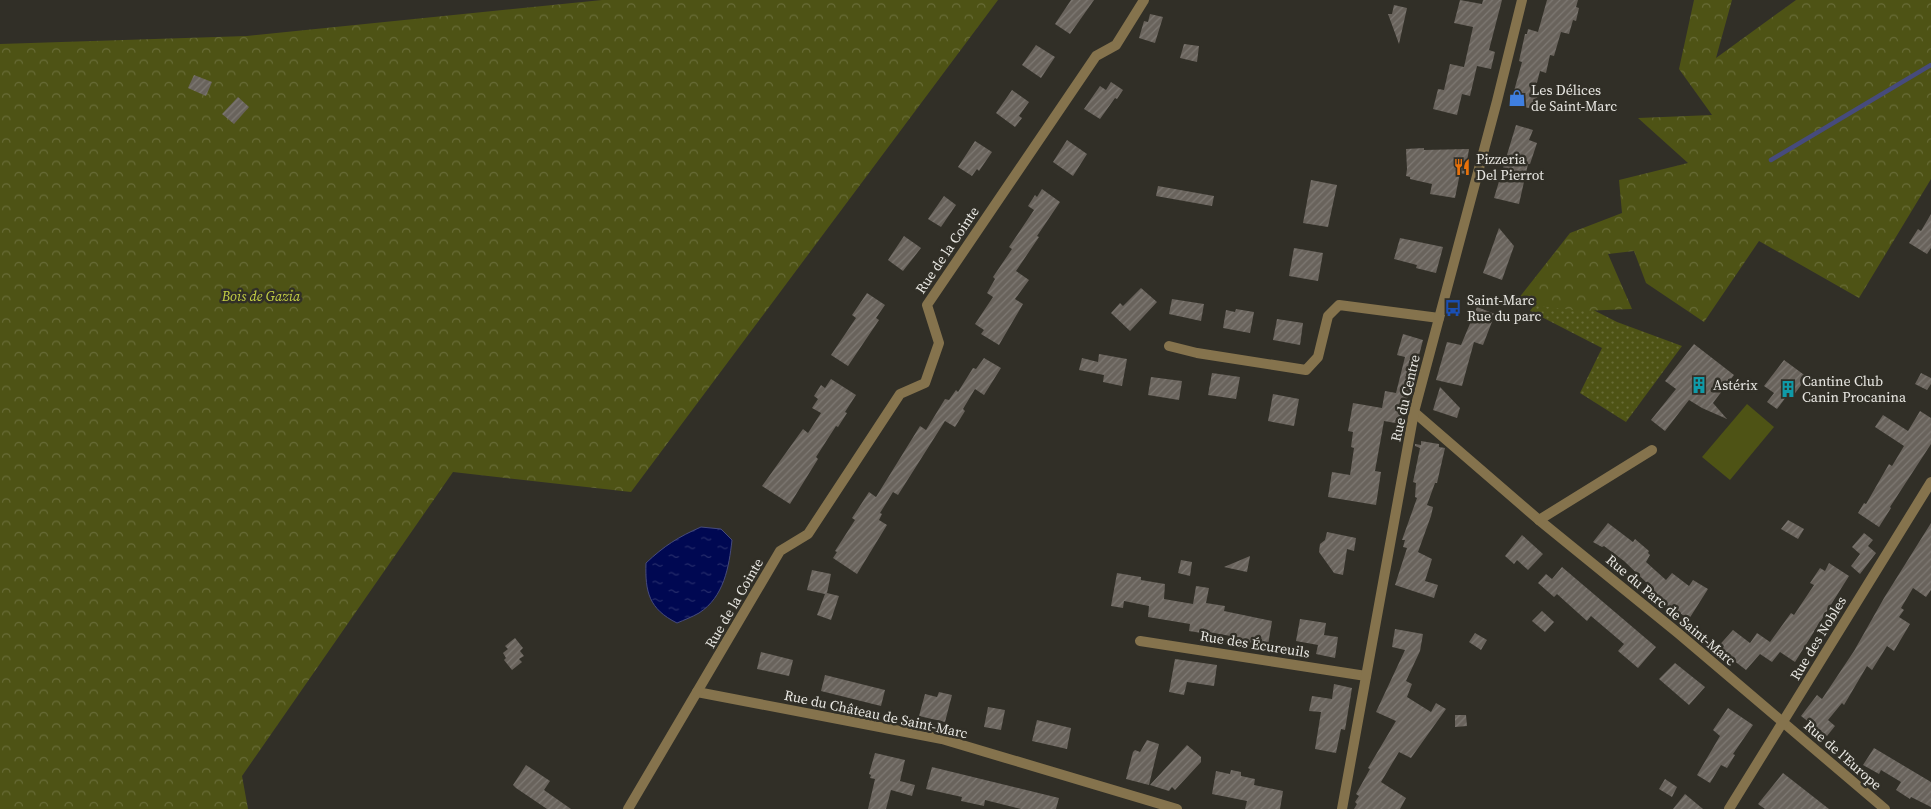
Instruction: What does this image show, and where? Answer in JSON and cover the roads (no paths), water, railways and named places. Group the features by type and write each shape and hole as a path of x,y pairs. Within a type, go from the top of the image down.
{"street":[{"name":"Rue de la Cointe","path":"697,692 780,550 808,534 900,394 925,383 939,343 926,305 1096,56 1116,45 1144,0"},
{"name":"Rue du Centre","path":"1342,809 1414,412 1522,0"},
{"path":"1169,346 1197,353 1306,370 1318,357 1328,316 1339,305 1440,318"},
{"name":"Rue du Parc de Saint-Marc","path":"1414,412 1540,520 1783,722"},
{"path":"1540,520 1652,450"},
{"name":"Rue des Nobles","path":"1729,809 1931,482"},
{"name":"Rue des Écureuils","path":"1140,641 1366,676"},
{"path":"628,809 697,692"},
{"name":"Rue du Château de Saint-Marc","path":"697,692 942,739 1177,809"},
{"name":"Rue de l'Europe","path":"1783,722 1885,809"}],"water":[{"path":"701,527 721,529 732,540 727,571 720,590 714,599 699,613 677,623 660,612 651,599 646,583 646,563 672,542"}],"waterway":[{"path":"1771,160 1931,65"}],"place":[{"name":"Les Délices de Saint-Marc","path":"1517,98"},
{"name":"Pizzeria Del Pierrot","path":"1462,167"},
{"name":"Saint-Marc Rue du parc","path":"1453,308"},
{"name":"Astérix","path":"1699,385"},
{"name":"Cantine Club Canin Procanina","path":"1788,389"}],"park label":[{"name":"Bois de Gazia","path":"261,296"}]}
